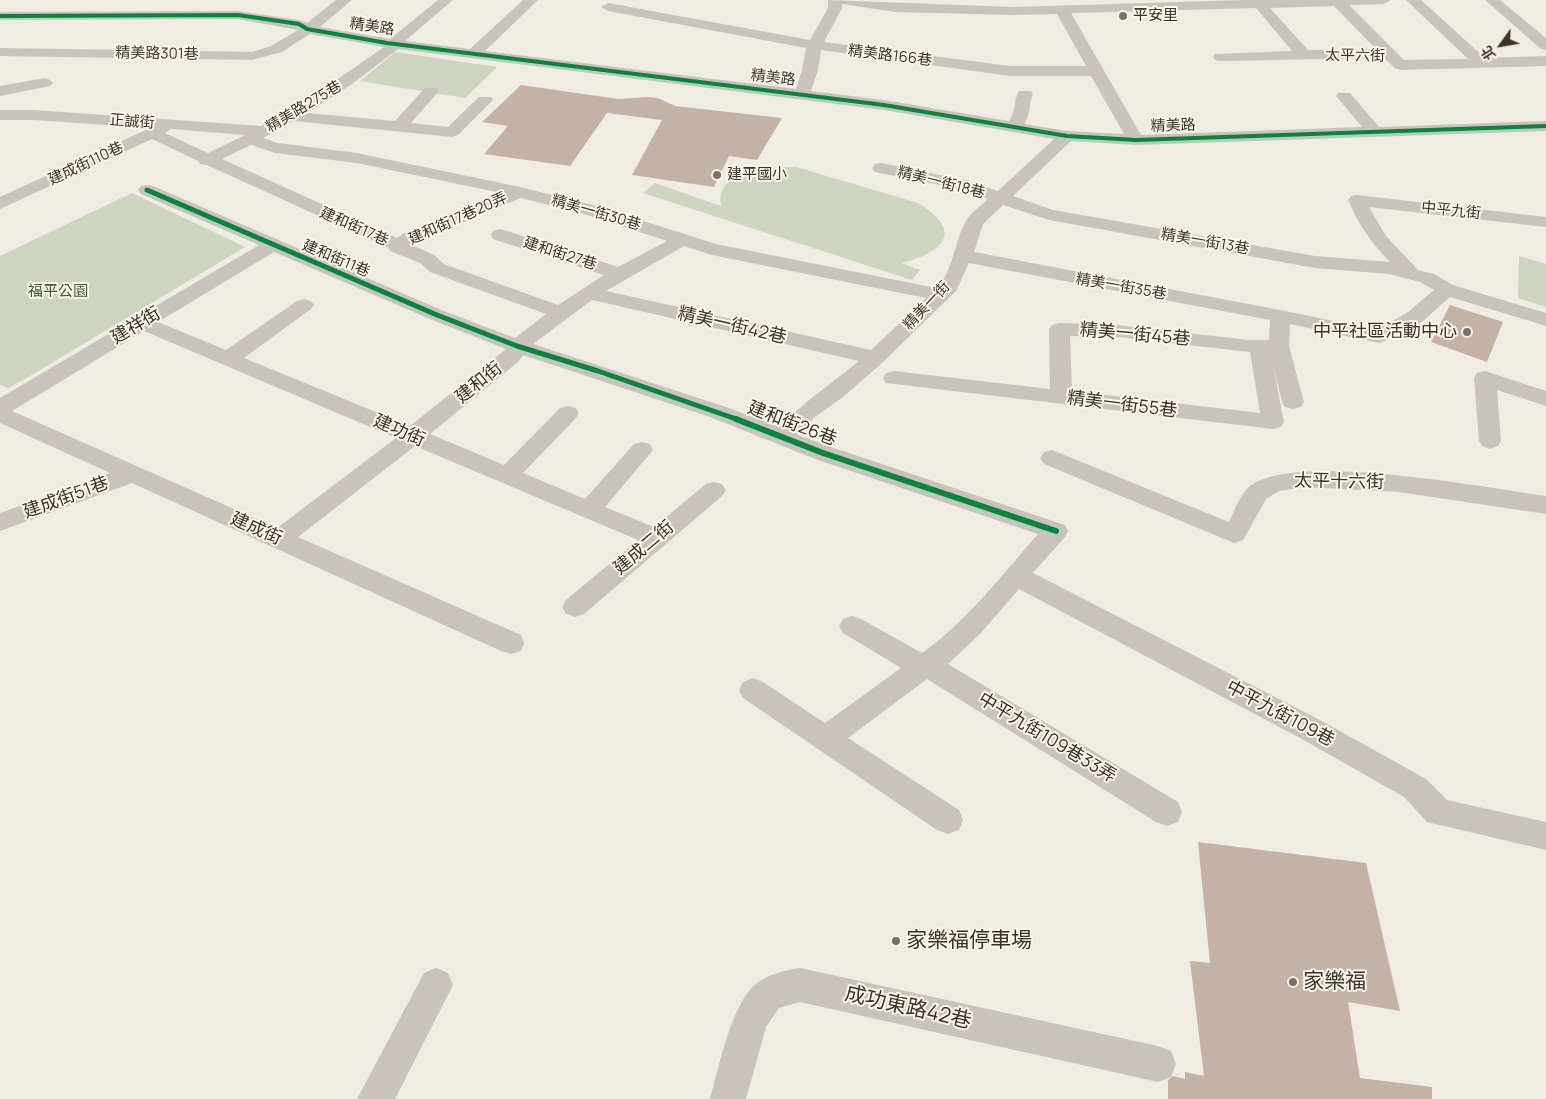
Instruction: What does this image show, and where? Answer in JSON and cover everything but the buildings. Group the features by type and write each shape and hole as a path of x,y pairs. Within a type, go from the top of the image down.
{"street":[{"name":"精美路301巷","path":"0,52 265,55 306,29 345,0"},
{"name":"精美路275巷","path":"206,160 292,116 355,76 391,49 394,43 446,0"},
{"path":"474,53 531,0"},
{"path":"802,94 810,70 814,46 835,8 835,0"},
{"path":"840,0 895,8 1004,11 1181,2 1259,3 1384,0"},
{"path":"1413,0 1482,63"},
{"path":"1492,0 1546,46"},
{"path":"1337,1 1388,53"},
{"path":"1259,3 1304,55"},
{"name":"精美路166巷","path":"608,7 814,46 1010,71 1096,71"},
{"path":"1062,9 1136,140"},
{"name":"精美路","path":"0,16 238,15 299,24 306,29 394,43 884,104 1067,136 1136,140 1546,126"},
{"name":"太平六街","path":"1220,57 1388,53 1400,65 1546,61"},
{"path":"0,91 45,84"},
{"path":"399,127 431,91"},
{"path":"1014,126 1023,112 1024,106 1022,101 1025,94"},
{"path":"1344,96 1374,131"},
{"path":"292,116 452,132 485,100"},
{"name":"正誠街","path":"0,115 34,115 171,124 257,135"},
{"name":"建成街110巷","path":"0,204 171,124"},
{"name":"建和街17巷","path":"152,133 206,160 427,259 437,268 560,312"},
{"name":"精美一街30巷","path":"257,135 275,148 357,158 520,192 587,209 712,249 940,296"},
{"name":"精美一街","path":"783,436 807,412 835,392 875,358 949,287 963,256 974,222 1067,136"},
{"name":"精美一街18巷","path":"881,168 965,185 1001,199"},
{"name":"建和街11巷","path":"147,190 203,212 273,245 437,315 517,346"},
{"name":"建和街17巷20弄","path":"398,247 411,237 520,192"},
{"name":"精美一街13巷","path":"1001,199 1049,215 1315,262 1390,268 1427,278 1446,289 1546,320"},
{"name":"精美一街13巷","path":"1357,200 1361,212 1386,249 1411,273"},
{"name":"中平九街","path":"1357,200 1546,222"},
{"name":"建和街27巷","path":"500,235 620,274"},
{"name":"建和街","path":"280,538 412,437 511,357 517,346 560,312 620,274 684,239"},
{"name":"建祥街","path":"0,408 273,245"},
{"name":"精美一街35巷","path":"963,256 1280,316 1379,337 1393,331 1438,301 1446,289"},
{"name":"精美一街42巷","path":"589,293 875,358"},
{"path":"228,359 304,305"},
{"path":"1280,316 1269,346 1293,402"},
{"name":"建功街","path":"142,323 656,538"},
{"name":"精美一街45巷","path":"1061,398 1059,329 1117,331 1269,346"},
{"name":"建和街26巷","path":"517,346 617,377 783,436 823,453 1056,531 1016,576"},
{"name":"精美一街55巷","path":"894,378 1273,422 1269,346"},
{"path":"1490,441 1485,378 1546,399"},
{"path":"507,476 568,412"},
{"name":"建成街","path":"0,414 280,538 511,644"},
{"path":"589,510 642,450"},
{"name":"太平十六街","path":"1052,458 1234,534 1257,493 1274,483 1305,479 1399,484 1546,505"},
{"name":"建成街51巷","path":"0,522 132,474"},
{"name":"建成二街","path":"575,607 714,490"},
{"path":"825,739 927,665 971,627 1016,576"},
{"name":"中平九街109巷","path":"1016,576 1345,749 1415,788 1438,812 1546,836"},
{"name":"中平九街109巷33弄","path":"852,626 916,663 927,665 1167,812"},
{"path":"753,690 948,820"},
{"path":"375,1099 436,985"},
{"name":"成功東路42巷","path":"728,1099 744,1041 761,1002 766,997 785,987 800,985 1158,1064"}],"green space":[{"path":"395,52 497,67 465,98 360,81"},
{"path":"796,167 918,203 933,213 941,223 945,232 943,240 938,247 928,253 901,263 920,270 912,280 643,193 655,183 721,206 721,193 735,177 759,169"},
{"name":"福平公園","path":"132,193 245,247 25,379 8,388 0,385 0,256"},
{"path":"1519,256 1546,264 1546,307 1518,298"}],"cycle path":[{"path":"0,16 238,15 299,24 307,29 387,43 884,105 1067,136 1136,140 1546,126"},
{"path":"147,190 437,315 517,346 598,371 718,412 823,453 1056,531"}],"place":[{"name":"平安里","path":"1123,16"},
{"name":"建平國小","path":"717,175"},
{"name":"中平社區活動中心","path":"1467,332"},
{"name":"家樂福停車場","path":"896,941"},
{"name":"家樂福","path":"1293,982"}]}
